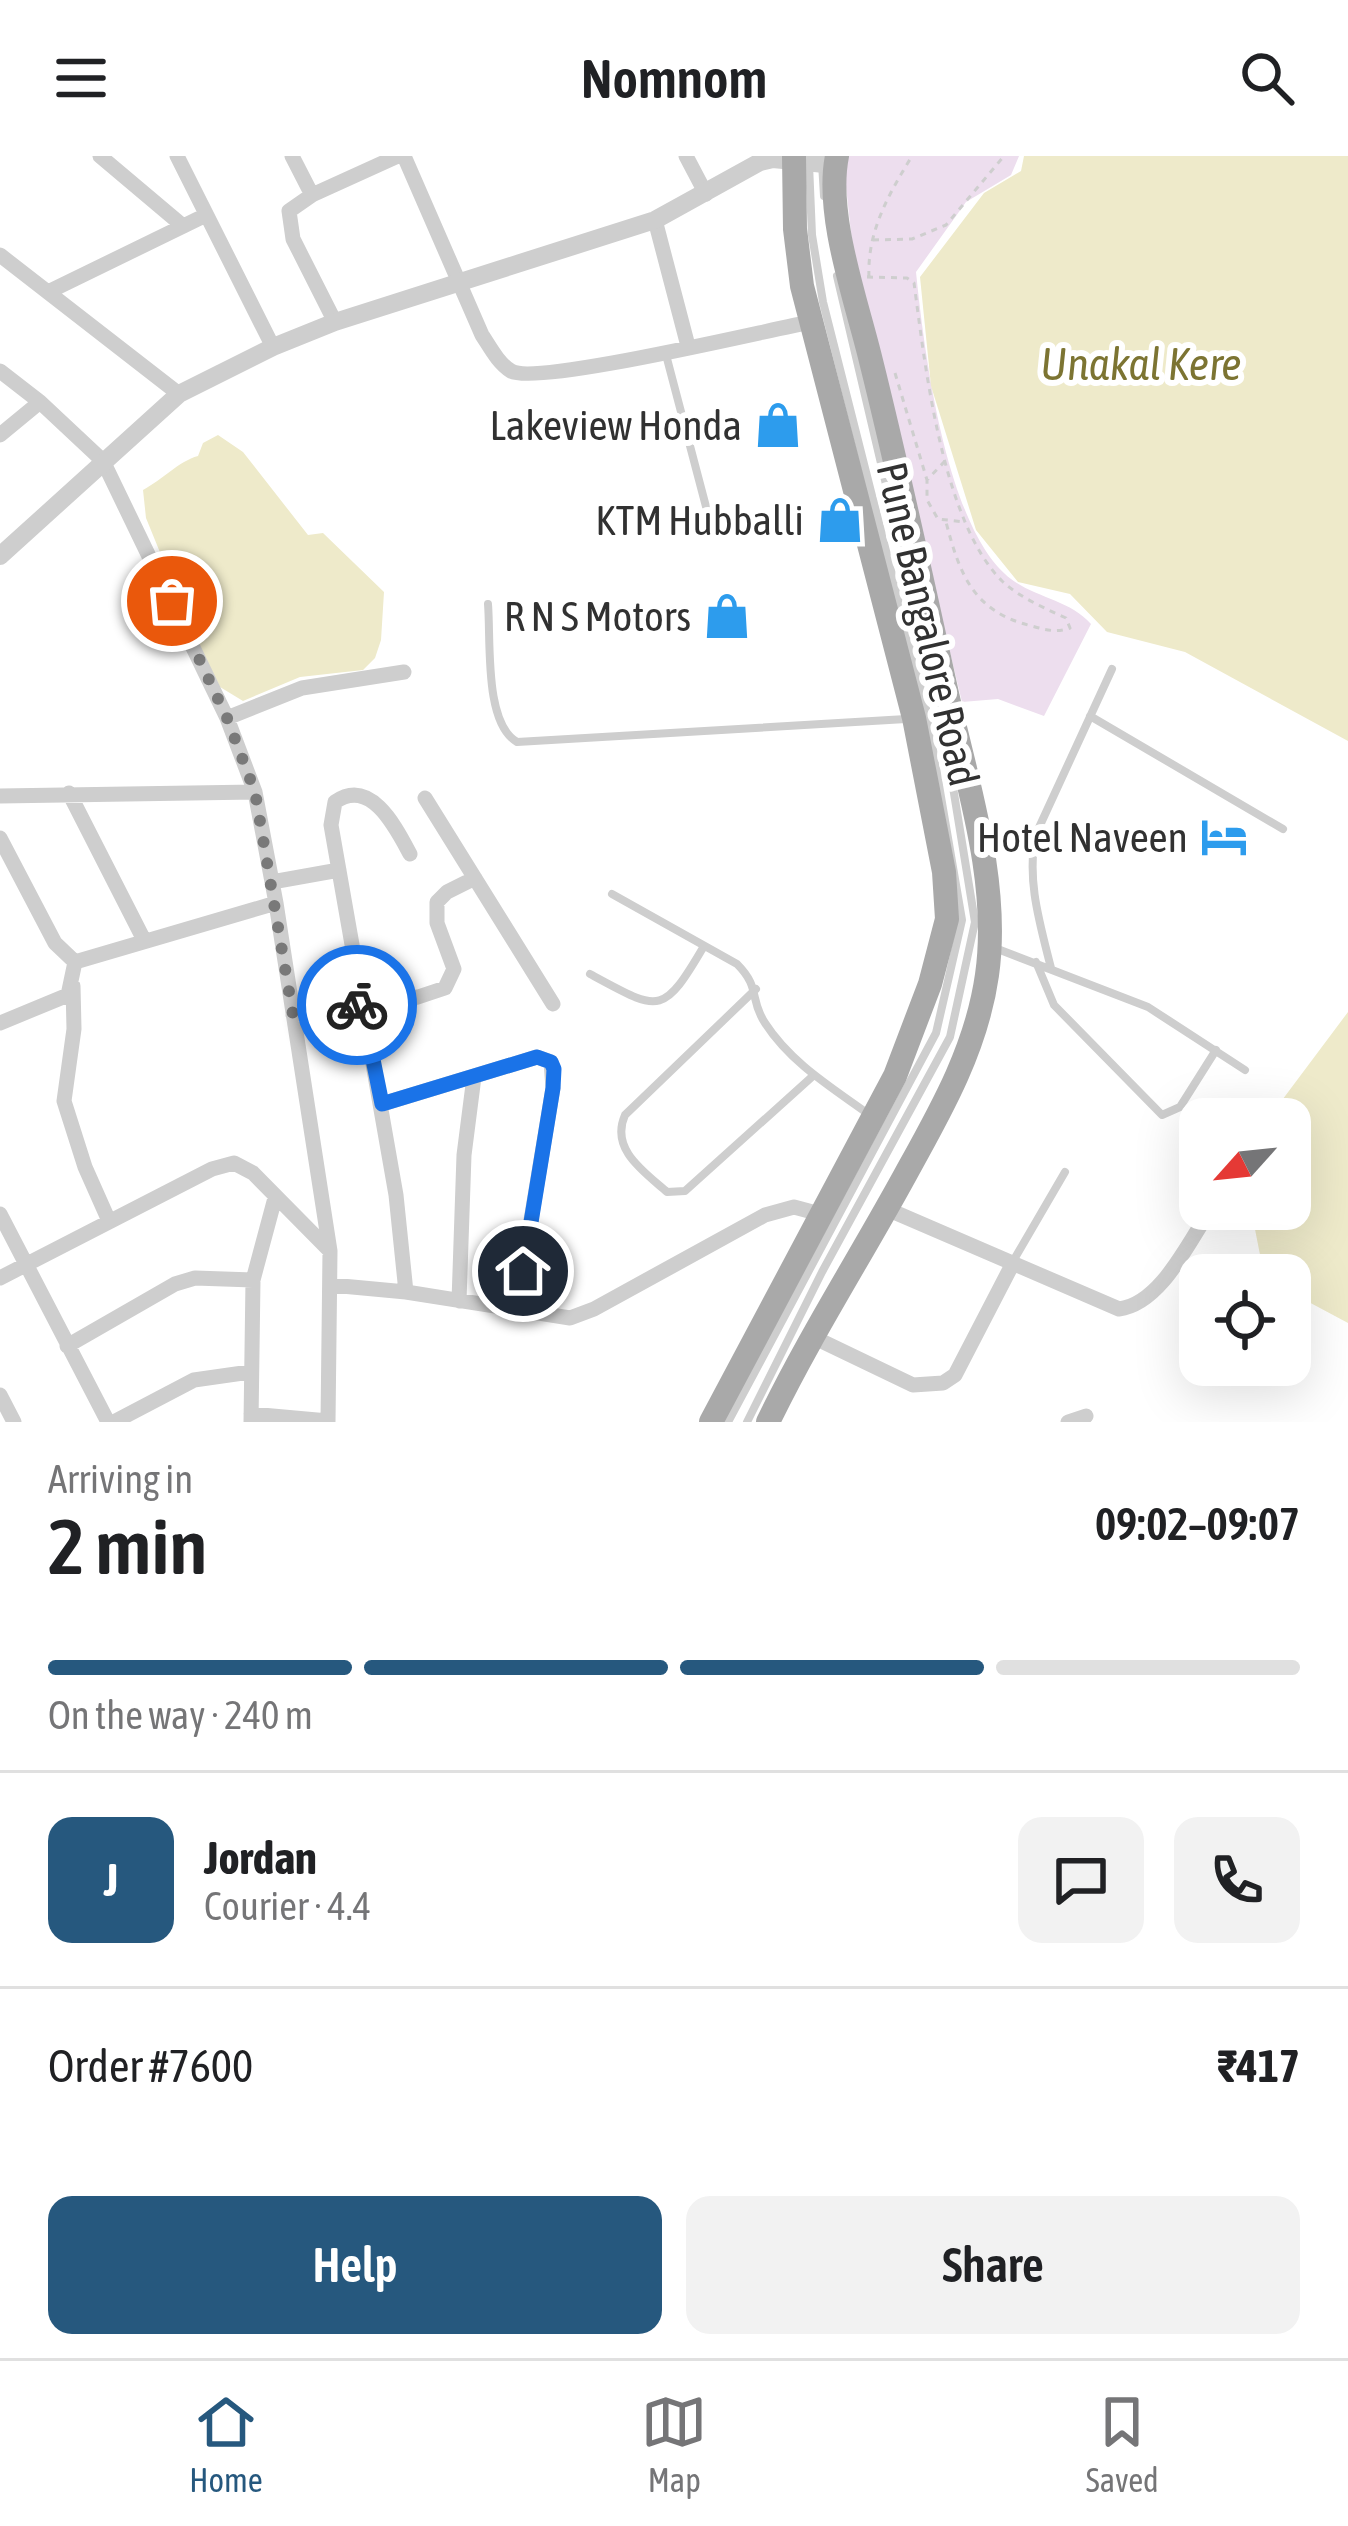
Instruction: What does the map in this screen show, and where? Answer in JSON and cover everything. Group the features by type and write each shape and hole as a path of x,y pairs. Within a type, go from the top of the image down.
{"main road":[{"name":"Pune Bangalore Road","path":"768,1422 965,1060 985,989 988,946 986,888 970,795 865,283 815,160"},
{"name":"Pune Bangalore Road","path":"711,1422 914,1032 946,919 944,872 914,718 811,322 795,229 815,160"}],"street":[{"path":"100,156 183,226"},
{"path":"177,156 273,347"},
{"path":"292,156 312,195"},
{"path":"335,322 288,220 295,206 312,195 401,156 482,334 510,371 525,376 811,322"},
{"path":"686,156 706,194"},
{"path":"0,556 179,394 273,347 335,322 655,220 760,162 815,160"},
{"path":"48,292 206,215"},
{"path":"655,220 688,346"},
{"path":"0,255 179,394"},
{"path":"0,371 103,461 227,718 255,792 330,1251 328,1421 251,1418 253,1280 275,1198"},
{"path":"0,435 40,402"},
{"path":"227,718 302,688 404,672"},
{"path":"0,796 255,792"},
{"path":"69,794 144,940"},
{"path":"406,1292 382,1104 339,870 332,812 340,797 362,795 376,803 393,822 410,854"},
{"path":"425,798 554,1004"},
{"path":"0,838 55,943 75,962"},
{"path":"272,882 339,870"},
{"path":"293,1015 418,997 446,988 454,970 437,922 437,902 475,878"},
{"path":"75,962 276,903"},
{"path":"75,962 74,1029 64,1101 109,1222"},
{"path":"0,1023 58,1002 73,986"},
{"path":"382,1104 537,1057 545,1058 554,1069 516,1310"},
{"path":"459,1301 464,1155 474,1077"},
{"path":"0,1278 224,1165 242,1166 330,1251"},
{"path":"332,1285 569,1318 594,1310 765,1215 794,1208 820,1214"},
{"path":"887,1208 1110,1307 1129,1308 1162,1281 1197,1230"},
{"path":"0,1214 111,1422 194,1380 250,1372"},
{"path":"813,1337 913,1384 943,1382 955,1375 1012,1265"},
{"path":"67,1346 175,1284 195,1278 253,1280"},
{"path":"0,1395 14,1422"},
{"path":"1068,1422 1086,1416"}],"lane":[{"path":"728,1422 936,1033 962,920 926,709 824,302 812,235 815,160"},
{"path":"747,1422 950,1036 975,922 939,707 841,298 815,160"},
{"path":"665,351 709,518"},
{"path":"488,604 495,717 517,742 914,718"},
{"path":"1051,968 1031,856 1036,834 1112,670"},
{"path":"1090,716 1283,829"},
{"path":"612,894 736,964 751,978 760,1018 814,1075 873,1117"},
{"path":"590,974 645,1004 661,1002 677,988 704,946"},
{"path":"988,946 1148,1007 1245,1070"},
{"path":"1036,962 1054,1005 1162,1115 1180,1107 1216,1050"},
{"path":"755,989 625,1115 619,1129 631,1159 667,1192 685,1191 814,1075"},
{"path":"1012,1265 1065,1172"}],"path":[{"path":"894,369 927,480 930,507 946,522 962,574 999,616 1053,631 1070,628 1066,618 1005,584 980,553 945,461 914,283 907,278 865,283 878,219 912,156"},
{"path":"872,240 912,239 946,225 1004,156"},
{"path":"927,480 945,461"},
{"path":"946,522 967,521"}],"shaded area":[{"path":"847,156 1019,156 1011,175 966,202 916,272 932,390 954,481 970,521 989,555 1011,579 1091,624 1044,716 998,699 962,702 853,251 844,168"}],"water":[{"name":"Unakal Kere","path":"1024,156 1348,156 1348,741 1185,652 1107,632 1070,594 1018,582 976,530 931,386 920,277 984,193 1021,171"},
{"path":"218,435 243,452 308,535 323,533 384,592 381,640 375,658 363,670 300,677 243,701 220,687 146,518 143,490 198,456 203,443"},
{"path":"1348,1012 1348,1323 1311,1303 1311,1254 1260,1254 1255,1230 1311,1230 1311,1098 1284,1098"}],"way so far":[{"path":"172,601 227,718 255,792 293,1015 357,1005"}],"place":[{"name":"Lakeview Honda","path":"778,425"},
{"name":"KTM Hubballi","path":"840,520"},
{"name":"R N S Motors","path":"727,616"},
{"name":"Hotel Naveen","path":"1224,837"}],"route":[{"path":"357,1005 362,1005 382,1104 537,1057 551,1062 553,1088 523,1271"}]}
